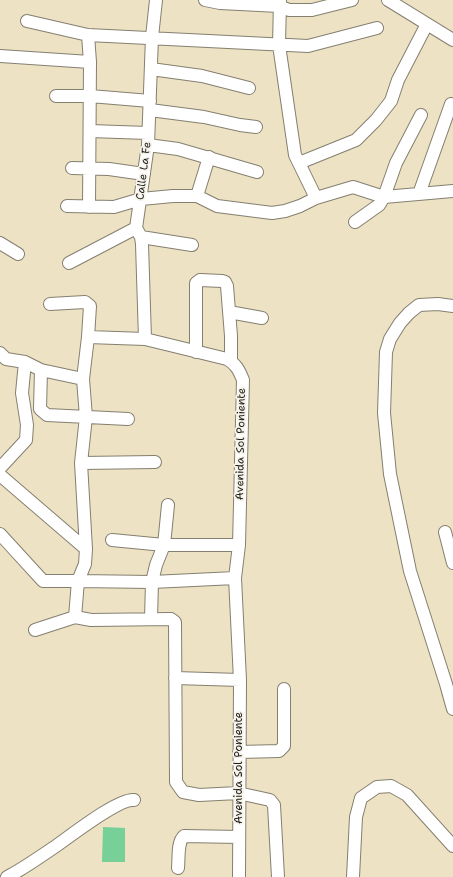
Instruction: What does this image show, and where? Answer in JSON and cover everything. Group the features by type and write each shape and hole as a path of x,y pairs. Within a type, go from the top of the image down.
{"street":[{"name":"Calle La Fe","path":"145,339 139,232 140,199 148,139 152,38 156,0"},
{"path":"205,0 220,2 280,3 289,10 312,10 352,0"},
{"path":"388,0 453,40"},
{"path":"280,3 279,45 295,155 316,198"},
{"path":"27,21 88,35 308,46 377,28"},
{"path":"299,163 356,140 376,120 391,101 398,80 427,24"},
{"path":"88,35 90,62 89,207"},
{"path":"0,56 90,62"},
{"path":"151,68 202,76 249,88"},
{"path":"56,96 90,96 256,127"},
{"path":"419,194 450,104"},
{"path":"355,222 379,205 384,197 396,163 421,115"},
{"path":"90,131 148,139 257,172"},
{"path":"197,196 209,157"},
{"path":"72,168 109,168 144,174"},
{"path":"68,206 114,207 140,199 173,196 197,196 216,206 272,213 285,211 316,198 353,187 384,197 453,191"},
{"path":"69,263 139,232 192,245"},
{"path":"0,243 18,254"},
{"path":"88,337 145,339 231,361 231,336 225,282 200,280 196,283 196,352"},
{"path":"50,304 85,302 90,306 83,379 86,417 81,463 86,549 85,564 78,581 75,617"},
{"path":"453,306 438,304 419,305 409,313 393,334 386,352 384,413 390,474 410,571 453,709"},
{"path":"229,312 262,318"},
{"path":"0,353 6,359 25,362 41,370 83,379"},
{"name":"Avenida Sol Poniente","path":"231,361 239,370 243,380 239,545 235,578 240,680 238,793 239,877"},
{"path":"0,468 26,440 27,425 22,393 25,362"},
{"path":"41,370 40,409 47,415 128,419"},
{"path":"81,463 155,462"},
{"path":"0,475 86,549"},
{"path":"151,619 152,582 156,564 164,545 168,504"},
{"path":"445,532 453,563"},
{"path":"0,534 43,580 152,582 235,578"},
{"path":"112,540 164,545 239,545"},
{"path":"35,630 75,617 91,620 170,619 175,622 176,782 183,792 199,795 238,793 270,800 274,805 278,877"},
{"path":"175,678 240,680"},
{"path":"239,752 279,751 284,746 284,689"},
{"path":"352,877 356,817 361,798 377,787 390,786 407,794 453,846"},
{"path":"6,877 18,871 77,830 129,800 134,800"},
{"path":"178,868 180,843 181,838 184,836 239,837"}],"green space":[{"path":"103,827 125,828 125,862 102,862"}]}
